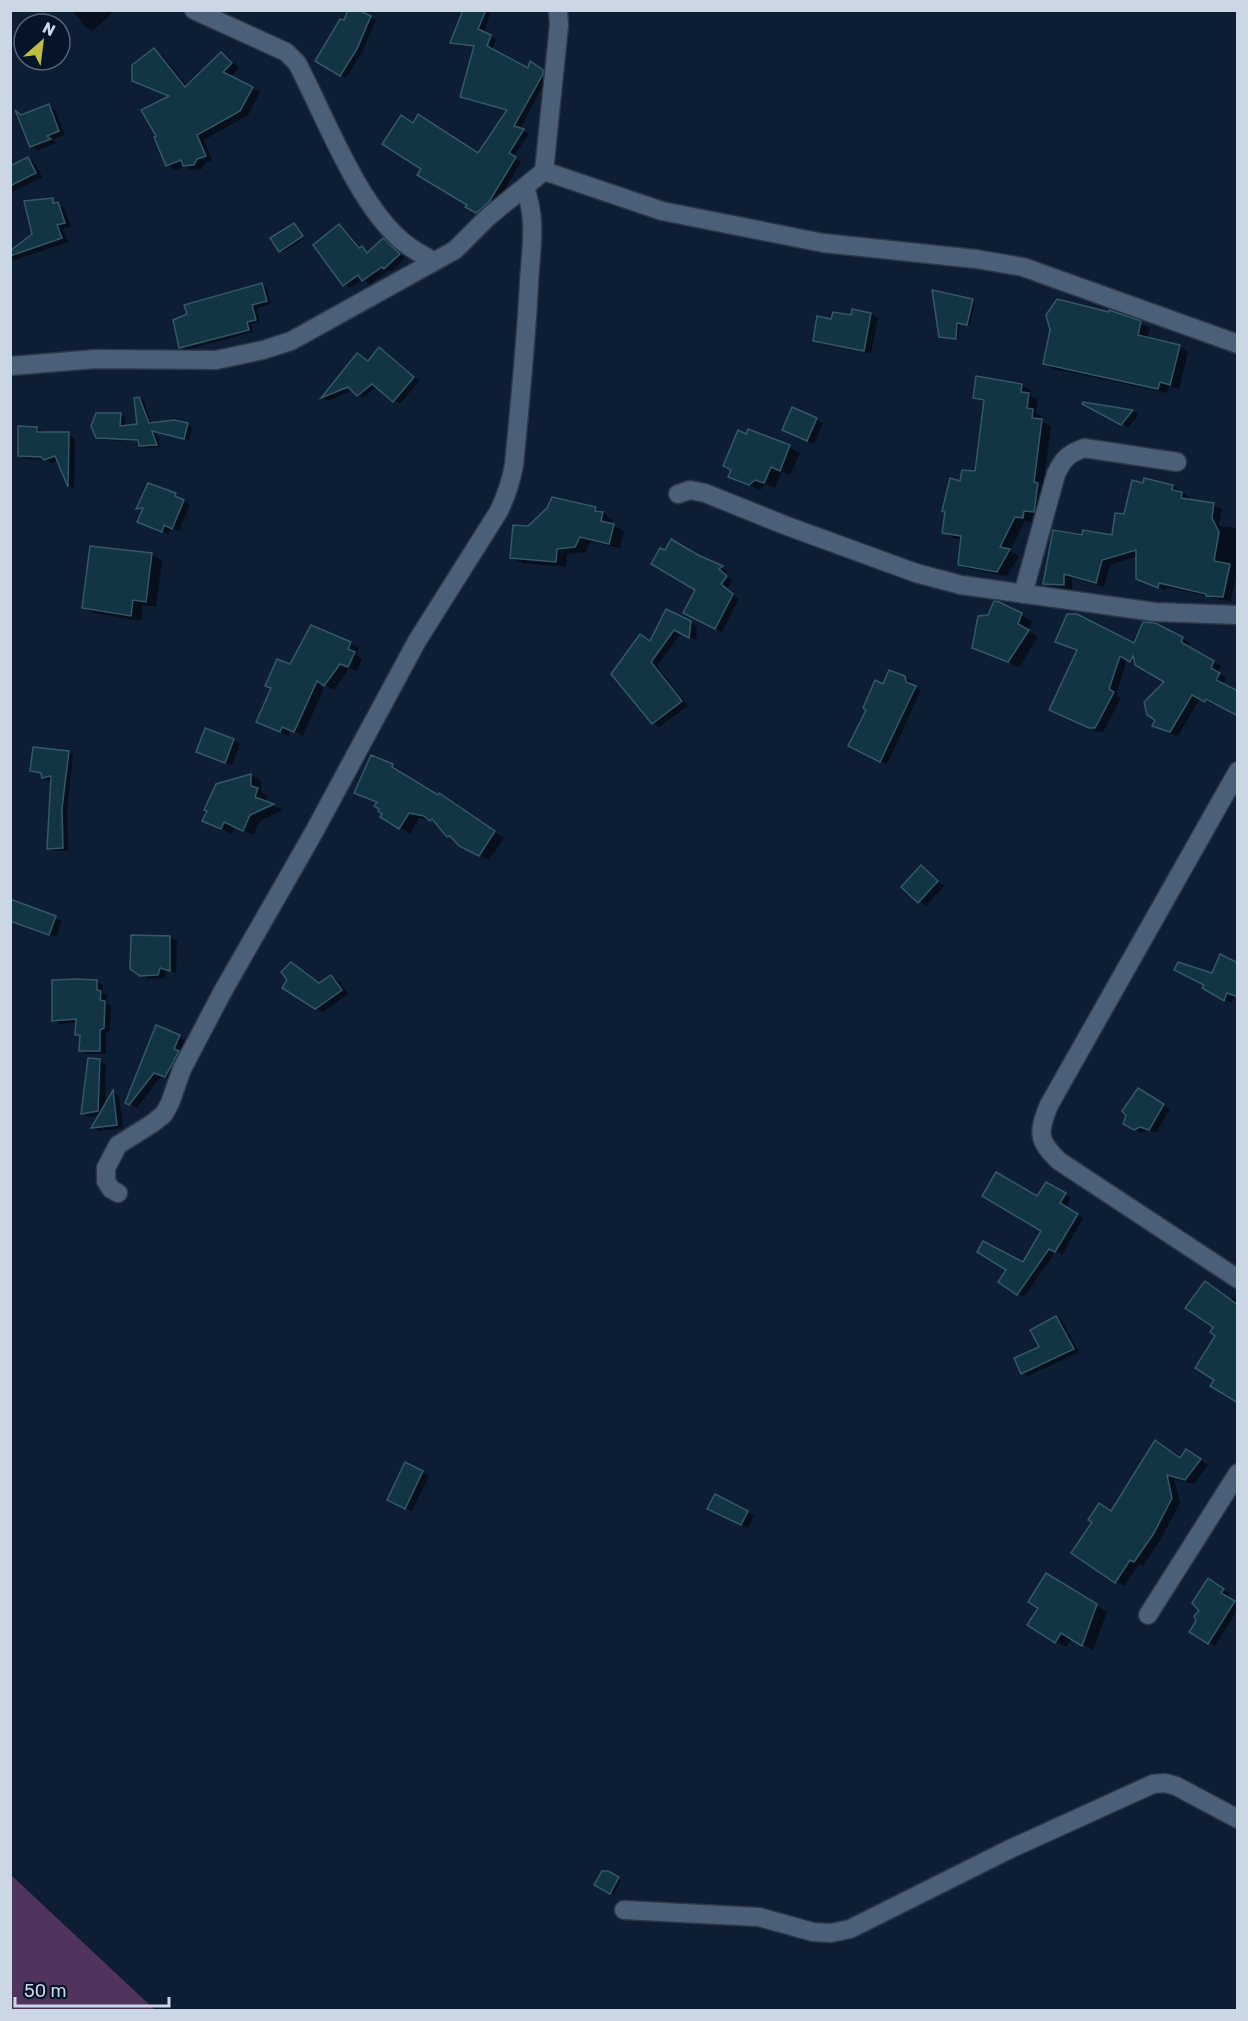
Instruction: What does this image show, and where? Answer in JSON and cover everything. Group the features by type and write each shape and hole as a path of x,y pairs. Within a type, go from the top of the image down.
{"street":[{"path":"194,10 286,52 297,63 354,177 382,221 402,241 433,261"},
{"path":"10,366 96,359 216,360 263,350 291,341 455,250 488,217 544,171 559,25 558,10"},
{"path":"544,171 662,211 823,243 976,259 1023,267 1238,344"},
{"path":"117,1193 106,1181 106,1168 117,1145 164,1114 182,1069 223,991 314,832 417,641 499,511 507,494 514,465 525,347 532,233 532,207 525,188"},
{"path":"1023,594 1056,474 1062,460 1084,448 1177,462"},
{"path":"678,494 690,490 705,492 787,526 916,573 961,585 1155,612 1238,615"},
{"path":"1238,771 1049,1106 1040,1126 1040,1137 1048,1151 1059,1161 1238,1279"},
{"path":"1148,1615 1238,1473"},
{"path":"624,1910 759,1917 813,1932 831,1933 850,1929 1010,1849 1153,1785 1176,1786 1238,1819"}],"shaded area":[{"path":"11,1875 155,2010 11,2010"}],"building":[{"path":"348,10 358,10 371,16 357,49 340,76 315,61 340,19 344,20"},
{"path":"463,10 486,10 478,29 491,35 487,46 528,68 530,61 543,70 543,74 514,126 524,129 509,153 516,157 489,202 476,213 465,207 467,205 417,175 421,169 382,144 401,115 413,123 418,114 478,153 507,110 460,97 474,46 450,43"},
{"path":"154,48 185,87 221,52 232,63 223,72 253,87 240,111 197,135 206,156 197,159 194,165 183,166 181,160 166,166 154,137 156,136 141,110 169,96 132,81 132,65"},
{"path":"49,104 59,131 47,136 51,139 30,147 15,110 21,115"},
{"path":"28,157 36,173 10,186 10,166"},
{"path":"53,198 53,203 58,202 65,223 57,225 62,238 10,256 10,251 32,234 24,201"},
{"path":"294,223 303,236 279,252 270,238"},
{"path":"339,224 359,248 362,246 367,253 383,238 400,254 384,269 382,267 362,281 358,275 343,286 313,245"},
{"path":"262,283 267,301 252,305 256,320 247,322 249,330 179,348 173,320 187,314 184,305"},
{"path":"932,290 973,299 967,325 957,323 956,339 939,337"},
{"path":"1057,299 1109,312 1109,310 1141,321 1138,335 1180,345 1170,385 1160,382 1158,389 1043,364 1050,330 1046,315"},
{"path":"852,309 871,313 864,351 813,341 817,316 831,319 833,312 851,315"},
{"path":"379,347 414,377 393,402 372,384 357,396 348,387 321,398 357,353 368,361"},
{"path":"976,376 1022,384 1021,392 1029,393 1027,408 1033,409 1032,418 1042,419 1034,482 1038,483 1034,512 1024,511 1023,518 1015,517 1000,547 1010,549 997,572 958,565 961,536 942,533 945,512 942,511 950,478 960,481 962,470 975,471 984,400 973,398"},
{"path":"139,397 149,423 174,420 188,423 184,439 152,431 157,445 139,446 138,440 96,438 91,426 96,413 121,413 120,426 137,424 134,398"},
{"path":"1083,402 1133,410 1121,425 1082,404"},
{"path":"792,407 817,418 807,441 782,430"},
{"path":"18,426 37,427 37,432 69,432 68,487 55,456 44,460 41,457 18,456"},
{"path":"748,429 790,445 780,471 771,467 764,483 755,480 749,485 728,477 731,470 723,466 738,430 746,434"},
{"path":"1144,478 1173,485 1172,490 1182,492 1181,498 1214,503 1212,518 1219,532 1214,561 1230,564 1223,597 1206,596 1206,594 1159,583 1158,588 1136,579 1136,550 1102,560 1096,583 1064,574 1064,585 1043,584 1053,530 1082,535 1083,530 1112,535 1115,513 1124,514 1132,480 1143,483"},
{"path":"148,483 176,493 175,496 184,500 172,529 164,525 162,532 137,522 143,508 136,509"},
{"path":"552,497 596,507 595,511 603,512 601,521 614,524 609,544 580,537 575,547 557,549 556,562 510,558 513,525 528,526 547,508"},
{"path":"671,539 723,566 719,569 727,576 721,584 733,594 715,629 683,613 695,590 651,564 660,548 665,550"},
{"path":"90,546 152,553 146,602 133,600 131,616 82,608"},
{"path":"994,601 1022,613 1018,624 1029,630 1008,662 972,648 978,616 988,615"},
{"path":"666,609 691,621 689,638 674,630 651,662 682,701 652,724 611,674 640,634 650,641"},
{"path":"1067,614 1077,614 1134,643 1143,622 1155,623 1183,637 1181,642 1214,661 1211,668 1220,673 1216,680 1238,691 1238,716 1206,699 1205,702 1192,695 1170,732 1152,726 1155,720 1147,715 1144,702 1164,682 1135,665 1133,656 1130,662 1120,656 1109,689 1114,692 1095,728 1089,728 1049,710 1077,650 1055,642"},
{"path":"311,625 351,642 348,649 355,652 348,667 340,664 324,686 317,681 294,732 282,727 280,732 256,722 271,688 265,686 277,659 290,664"},
{"path":"889,670 905,676 906,682 916,686 880,762 848,746 866,710 863,708 875,680 883,684"},
{"path":"205,728 234,739 225,763 196,752"},
{"path":"33,747 69,751 62,808 63,848 47,849 51,776 42,778 41,773 30,771"},
{"path":"371,755 393,764 392,767 438,795 439,793 495,831 479,856 459,846 450,836 447,837 432,819 430,821 424,816 409,813 399,829 380,817 382,814 374,806 377,802 354,793"},
{"path":"251,774 251,786 258,788 255,797 274,804 250,815 243,831 224,822 221,829 202,821 207,811 204,810 216,784"},
{"path":"921,865 938,881 918,903 901,887"},
{"path":"10,899 56,916 49,935 10,921"},
{"path":"131,935 170,936 170,971 160,968 158,975 140,976 130,969"},
{"path":"1220,954 1238,963 1238,997 1227,993 1224,1001 1202,988 1204,985 1174,970 1178,962 1212,973"},
{"path":"291,962 319,983 331,975 342,990 315,1009 282,988 287,980 281,972"},
{"path":"52,980 97,980 97,990 101,991 100,1000 105,1001 104,1028 100,1030 100,1051 79,1051 80,1035 75,1035 76,1019 52,1021"},
{"path":"156,1025 180,1035 174,1049 179,1051 165,1077 154,1073 129,1105 125,1103"},
{"path":"88,1058 100,1059 98,1111 81,1114"},
{"path":"1138,1088 1164,1104 1149,1130 1140,1127 1134,1130 1123,1124 1126,1116 1122,1111"},
{"path":"113,1090 117,1125 91,1128"},
{"path":"996,1172 1037,1196 1046,1182 1066,1193 1060,1203 1078,1214 1055,1252 1049,1249 1017,1295 998,1282 1006,1270 977,1252 983,1241 1023,1262 1041,1231 982,1196"},
{"path":"1205,1281 1238,1305 1238,1403 1210,1386 1214,1380 1195,1368 1215,1336 1210,1332 1213,1327 1185,1308"},
{"path":"1056,1316 1074,1349 1021,1374 1014,1358 1039,1347 1030,1330"},
{"path":"1155,1440 1180,1458 1186,1449 1201,1459 1185,1480 1167,1475 1172,1498 1154,1533 1134,1562 1130,1560 1115,1583 1071,1553 1092,1522 1088,1520 1099,1503 1111,1511"},
{"path":"405,1462 423,1471 405,1509 387,1500"},
{"path":"715,1494 748,1511 741,1525 707,1509"},
{"path":"1046,1573 1097,1604 1082,1646 1061,1633 1055,1643 1027,1625 1038,1608 1028,1602"},
{"path":"1208,1578 1224,1589 1221,1593 1235,1601 1208,1644 1189,1632 1196,1621 1194,1616 1199,1611 1192,1603"},
{"path":"602,1871 608,1871 619,1877 610,1894 594,1885"}]}
